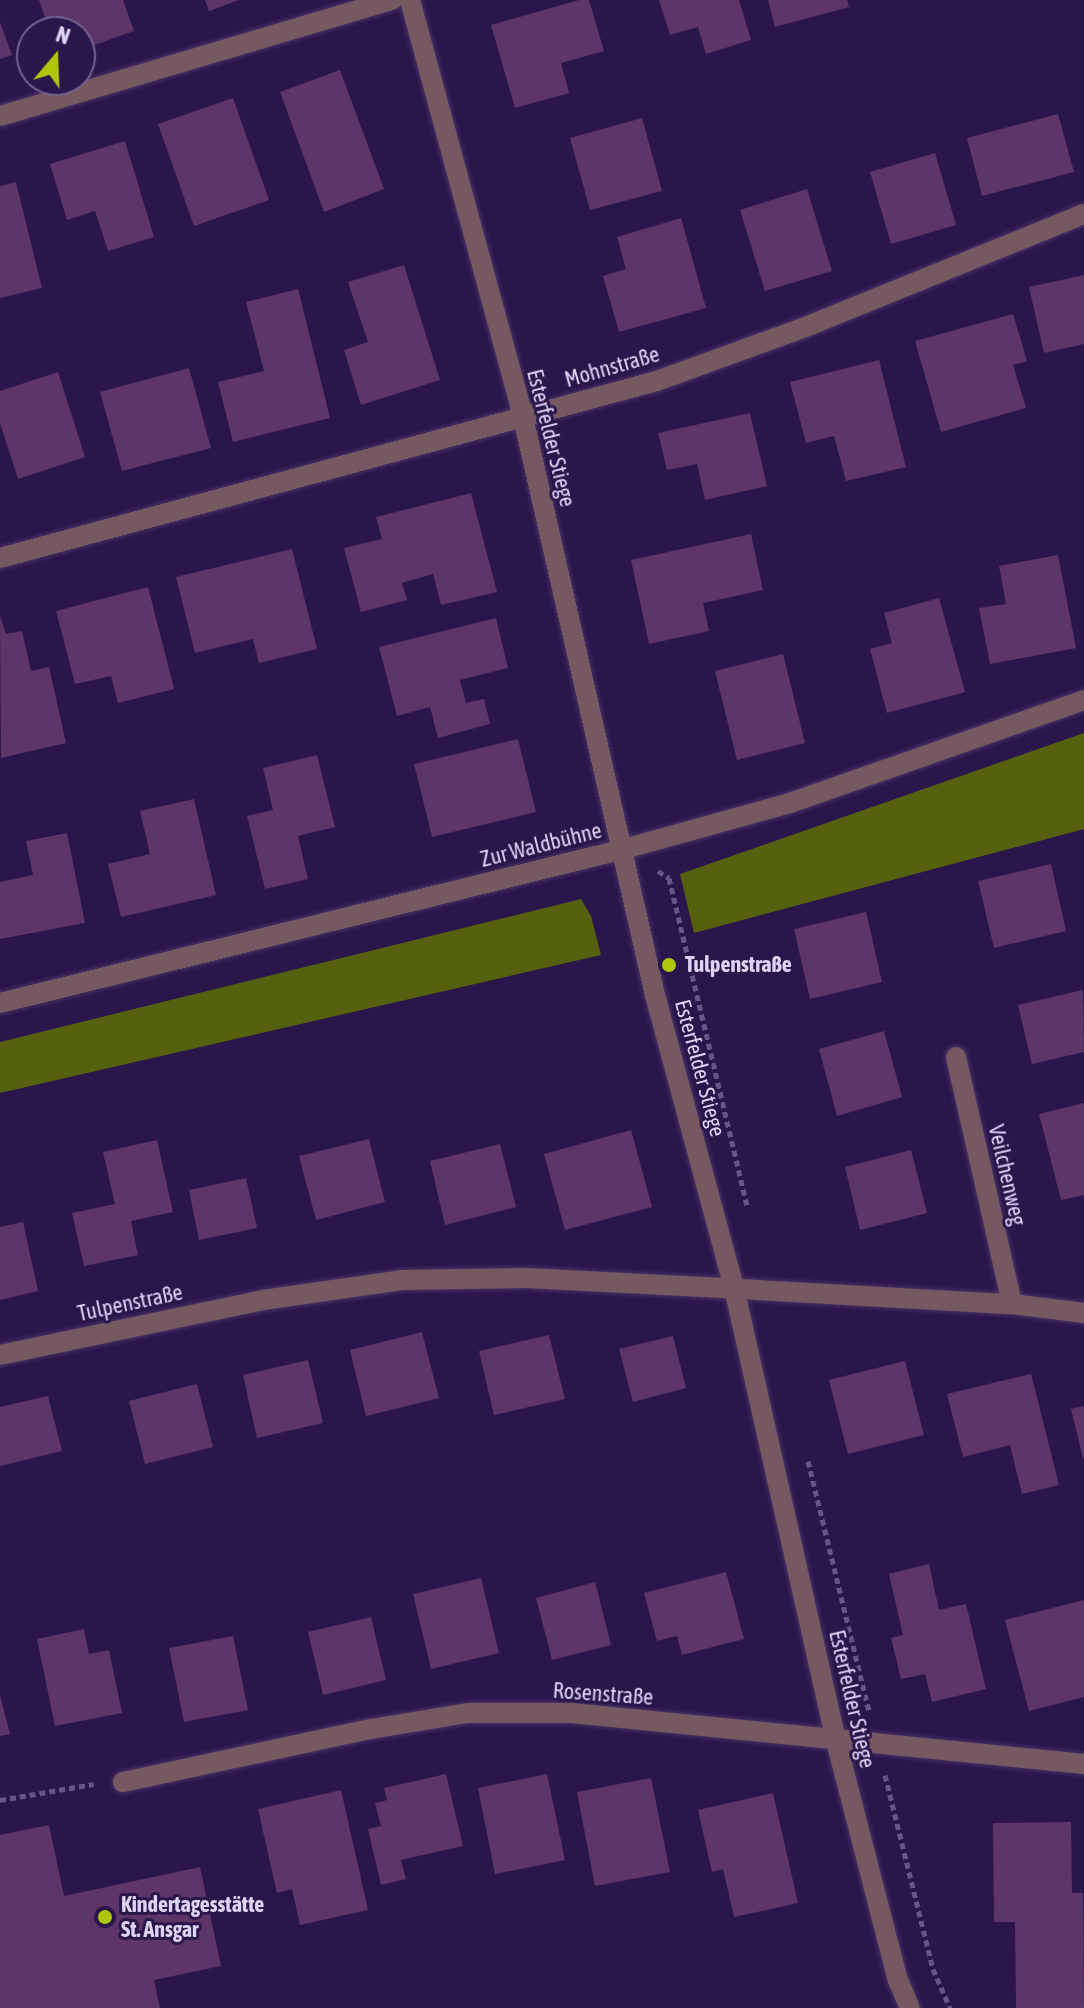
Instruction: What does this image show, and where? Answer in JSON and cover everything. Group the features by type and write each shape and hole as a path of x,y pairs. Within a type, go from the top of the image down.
{"street":[{"path":"0,116 392,0"},
{"name":"Esterfelder Stiege","path":"410,0 523,417 655,995 734,1288 836,1741 898,1980 910,2008"},
{"name":"Mohnstraße","path":"0,558 671,376 803,328 1084,214"},
{"name":"Zur Waldbühne","path":"0,1003 624,849 793,802 1084,700"},
{"name":"Veilchenweg","path":"956,1057 1012,1304"},
{"name":"Tulpenstraße","path":"0,1355 263,1300 402,1280 526,1278 734,1288 1012,1304 1084,1313"},
{"name":"Rosenstraße","path":"123,1782 371,1729 468,1713 572,1713 1084,1764"}],"path":[{"path":"0,1800 71,1786 123,1782"}],"green space":[{"path":"1084,733 1084,829 694,933 680,874"},
{"path":"581,899 591,916 601,955 0,1093 0,1042"}],"building":[{"path":"39,0 123,0 134,31 96,44 96,16 44,16"},
{"path":"205,0 239,0 209,11"},
{"path":"579,0 589,0 604,51 561,63 569,93 515,108 491,25"},
{"path":"659,0 739,0 751,40 706,54 698,27 670,35"},
{"path":"768,0 847,0 849,7 775,27"},
{"path":"0,22 12,55 0,59"},
{"path":"340,70 384,189 324,212 280,92"},
{"path":"233,98 269,200 194,226 158,124"},
{"path":"1058,114 1074,172 982,196 967,138"},
{"path":"642,118 662,191 590,210 570,138"},
{"path":"125,141 154,237 108,251 95,211 67,220 50,164"},
{"path":"935,153 956,225 891,244 870,172"},
{"path":"16,182 42,288 0,298 0,186"},
{"path":"807,189 832,271 765,291 740,210"},
{"path":"681,218 706,308 619,332 603,276 626,269 617,237"},
{"path":"404,265 440,380 361,405 344,350 368,342 348,282"},
{"path":"1084,275 1084,344 1044,353 1029,287"},
{"path":"298,289 330,418 233,442 218,382 264,371 246,302"},
{"path":"1013,314 1027,361 1013,365 1026,408 941,432 915,341"},
{"path":"879,360 906,467 846,481 834,436 806,443 790,382"},
{"path":"189,368 211,448 122,471 100,392"},
{"path":"58,372 85,457 18,479 0,423 0,391"},
{"path":"750,413 767,486 705,500 697,464 667,470 658,433"},
{"path":"471,493 497,592 441,605 433,574 402,583 407,600 361,612 344,548 382,539 376,517"},
{"path":"751,534 763,590 703,603 709,631 649,644 631,560"},
{"path":"292,549 317,649 259,663 253,639 195,653 176,577"},
{"path":"1058,555 1076,648 990,664 979,608 1006,604 999,566"},
{"path":"148,587 174,689 118,703 111,676 75,684 56,611"},
{"path":"939,598 965,692 887,713 870,649 892,643 884,613"},
{"path":"0,616 6,634 22,631 31,671 49,667 66,743 1,758"},
{"path":"496,618 508,668 460,680 466,703 484,699 490,724 438,738 430,707 397,716 379,647"},
{"path":"783,654 805,743 737,760 715,671"},
{"path":"518,739 536,812 432,837 414,764"},
{"path":"317,755 335,827 298,836 308,879 265,889 247,816 273,810 263,768"},
{"path":"194,799 216,895 121,917 108,864 150,854 140,811"},
{"path":"67,833 85,923 0,939 0,882 33,875 26,841"},
{"path":"1051,864 1066,931 994,948 978,881"},
{"path":"866,912 882,982 810,999 794,929"},
{"path":"1083,990 1084,1052 1032,1064 1018,1005"},
{"path":"884,1031 902,1097 837,1116 819,1049"},
{"path":"1084,1103 1084,1195 1061,1200 1039,1114"},
{"path":"631,1130 652,1207 565,1230 544,1154"},
{"path":"369,1139 385,1202 316,1220 299,1156"},
{"path":"157,1140 173,1212 131,1221 138,1255 84,1266 72,1213 115,1204 103,1152"},
{"path":"500,1144 516,1207 445,1225 430,1161"},
{"path":"911,1150 927,1213 860,1230 845,1167"},
{"path":"246,1178 257,1228 199,1240 189,1190"},
{"path":"23,1222 38,1291 0,1300 0,1227"},
{"path":"422,1332 439,1398 366,1416 350,1350"},
{"path":"549,1335 565,1399 494,1415 479,1351"},
{"path":"673,1336 686,1388 633,1402 619,1349"},
{"path":"308,1360 323,1423 257,1438 243,1375"},
{"path":"905,1361 924,1435 848,1454 829,1380"},
{"path":"1031,1374 1059,1485 1022,1494 1010,1445 963,1457 947,1394"},
{"path":"197,1384 213,1447 145,1464 129,1401"},
{"path":"48,1396 62,1451 0,1466 0,1407"},
{"path":"1084,1406 1084,1458 1083,1458 1071,1409"},
{"path":"929,1564 939,1610 966,1604 986,1689 932,1702 925,1674 901,1679 891,1638 903,1635 889,1574"},
{"path":"726,1572 744,1639 682,1655 677,1636 657,1641 644,1593"},
{"path":"481,1578 499,1653 431,1669 413,1594"},
{"path":"595,1582 611,1645 552,1660 536,1598"},
{"path":"1084,1600 1084,1697 1029,1711 1005,1620"},
{"path":"371,1617 386,1680 323,1695 308,1632"},
{"path":"84,1629 89,1654 109,1650 122,1713 55,1726 37,1639"},
{"path":"233,1636 248,1710 184,1722 169,1648"},
{"path":"0,1695 10,1734 0,1736"},
{"path":"446,1774 463,1846 401,1860 406,1879 381,1885 368,1829 381,1826 375,1803 387,1800 384,1788"},
{"path":"547,1774 565,1860 495,1874 478,1788"},
{"path":"651,1778 670,1872 595,1886 577,1792"},
{"path":"341,1790 368,1910 300,1925 292,1889 277,1893 258,1809"},
{"path":"773,1793 798,1903 734,1917 723,1869 712,1872 698,1810"},
{"path":"1071,1822 1072,1893 1083,1893 1084,2008 1016,2008 1015,1922 994,1922 993,1823"},
{"name":"Kindertagesstätte St. Ansgar","path":"49,1825 64,1896 200,1867 221,1966 154,1980 160,2008 0,2008 0,1835"}],"place":[{"name":"Tulpenstraße","path":"669,965"},
{"name":"Kindertagesstätte St. Ansgar","path":"105,1917"}]}
